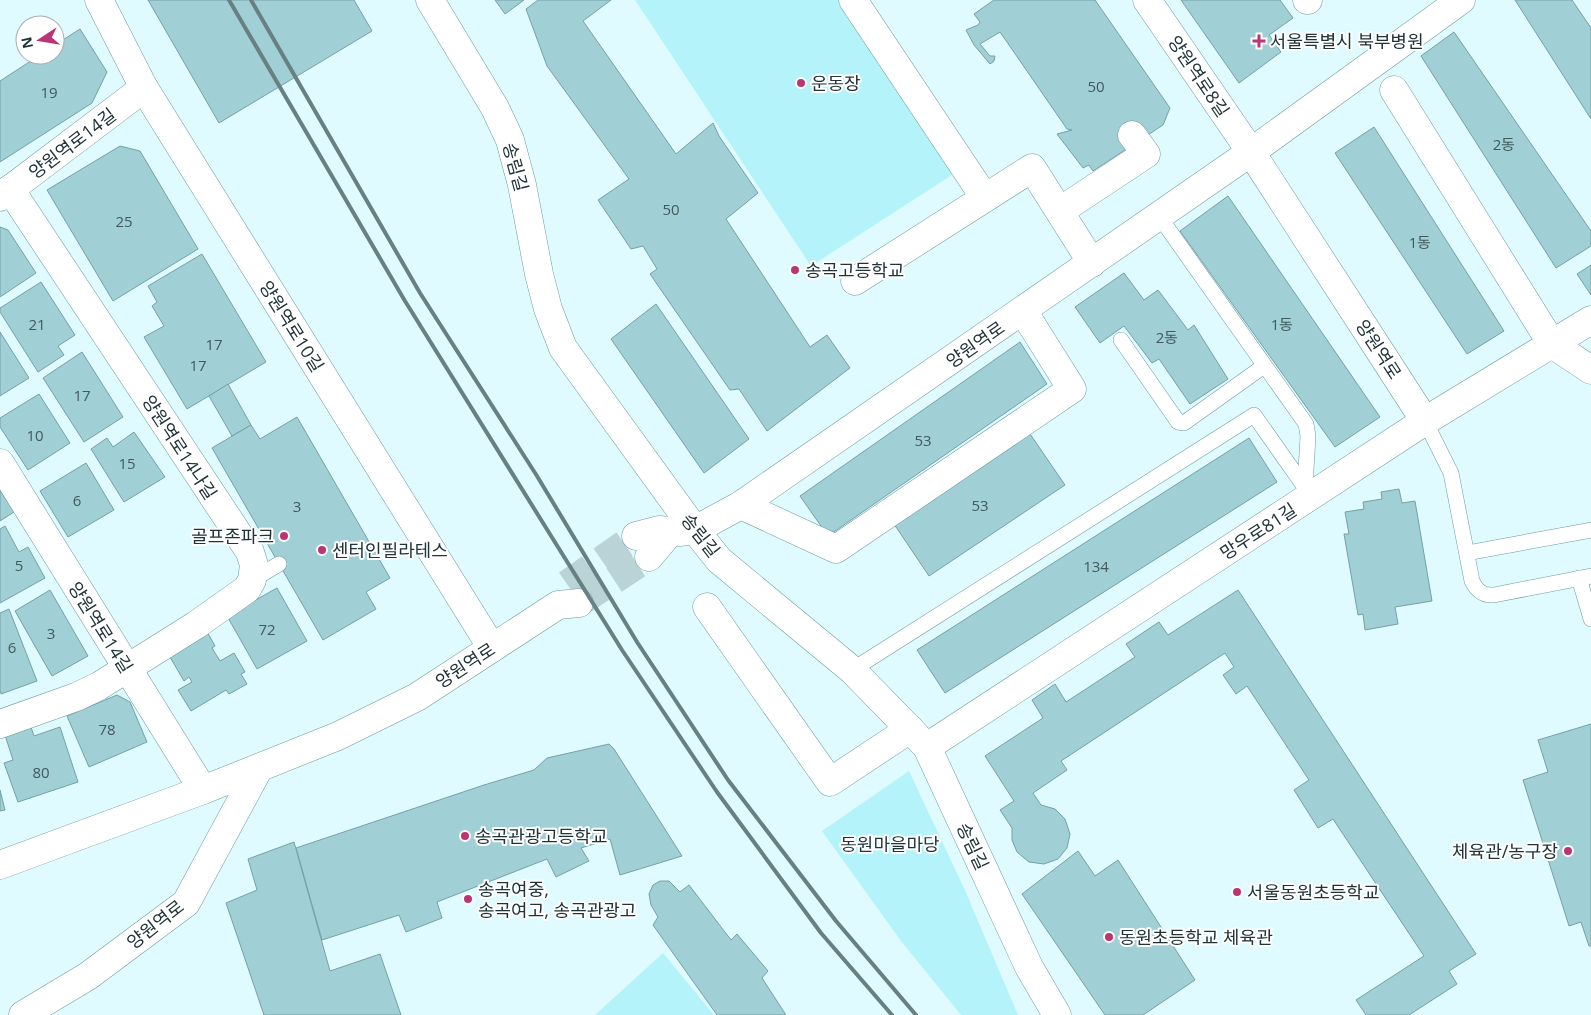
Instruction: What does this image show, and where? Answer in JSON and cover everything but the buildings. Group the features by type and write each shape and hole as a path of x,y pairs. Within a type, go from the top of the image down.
{"street":[{"name":"양원역로10길","path":"98,0 144,88 492,648"},
{"name":"송림길","path":"430,0 495,108 510,140 522,185 539,274 548,309 563,348 683,531 711,551 730,570 852,670 919,738 1029,967 1057,1015"},
{"path":"853,0 985,198"},
{"name":"양원역로8길","path":"1147,0 1251,152"},
{"name":"양원역로","path":"683,531 741,505 1251,152 1461,0"},
{"name":"양원역로14길","path":"5,193 144,88"},
{"path":"1394,90 1552,344 1591,370"},
{"path":"1060,210 1146,154 1132,135"},
{"name":"양원역로","path":"1251,152 1425,421"},
{"path":"855,282 1032,168 1092,263"},
{"name":"양원역로14나길","path":"5,193 250,552 254,565 252,580"},
{"path":"741,505 836,549 1072,389 1023,311"},
{"name":"망우로81길","path":"707,607 830,782 919,738 1308,491 1591,320"},
{"name":"양원역로14길","path":"0,464 202,790"},
{"path":"642,546 655,530 683,531"},
{"path":"0,724 76,697 99,686 247,590 252,580"},
{"name":"양원역로","path":"0,865 202,790 338,736 417,696 568,597"},
{"name":"양원역로","path":"24,1015 88,976 186,903 259,768"}],"lane":[{"path":"1159,216 1306,424 1308,436 1308,491"},
{"path":"1121,340 1178,422 1181,423 1184,423 1264,366"},
{"path":"852,670 1254,415 1308,491"},
{"path":"1425,421 1451,473 1472,580 1476,588 1481,593 1488,595 1585,577 1591,619"},
{"path":"1467,553 1591,530"},
{"path":"252,580 279,564"}],"green space":[{"name":"운동장","path":"635,0 858,0 966,166 811,266"},
{"name":"동원마을마당","path":"909,771 964,888 1018,1015 961,1015 901,941 822,831"},
{"path":"663,953 714,1015 595,1015"}],"tunnel":[{"path":"567,584 636,536"},
{"path":"579,603 649,557"}],"railway":[{"path":"229,0 405,301 622,650 717,792 821,933 892,1015"},
{"path":"251,0 420,293 537,476 637,642 728,780 836,921 916,1015"}],"place":[{"name":"서울특별시 북부병원","path":"1259,41"},
{"name":"운동장","path":"801,83"},
{"name":"송곡고등학교","path":"795,270"},
{"name":"골프존파크","path":"284,536"},
{"name":"센터인필라테스","path":"322,550"},
{"name":"송곡관광고등학교","path":"465,836"},
{"name":"체육관/농구장","path":"1568,851"},
{"name":"서울동원초등학교","path":"1237,892"},
{"name":"송곡여중, 송곡여고, 송곡관광고","path":"468,899"},
{"name":"동원초등학교 체육관","path":"1109,937"}]}
